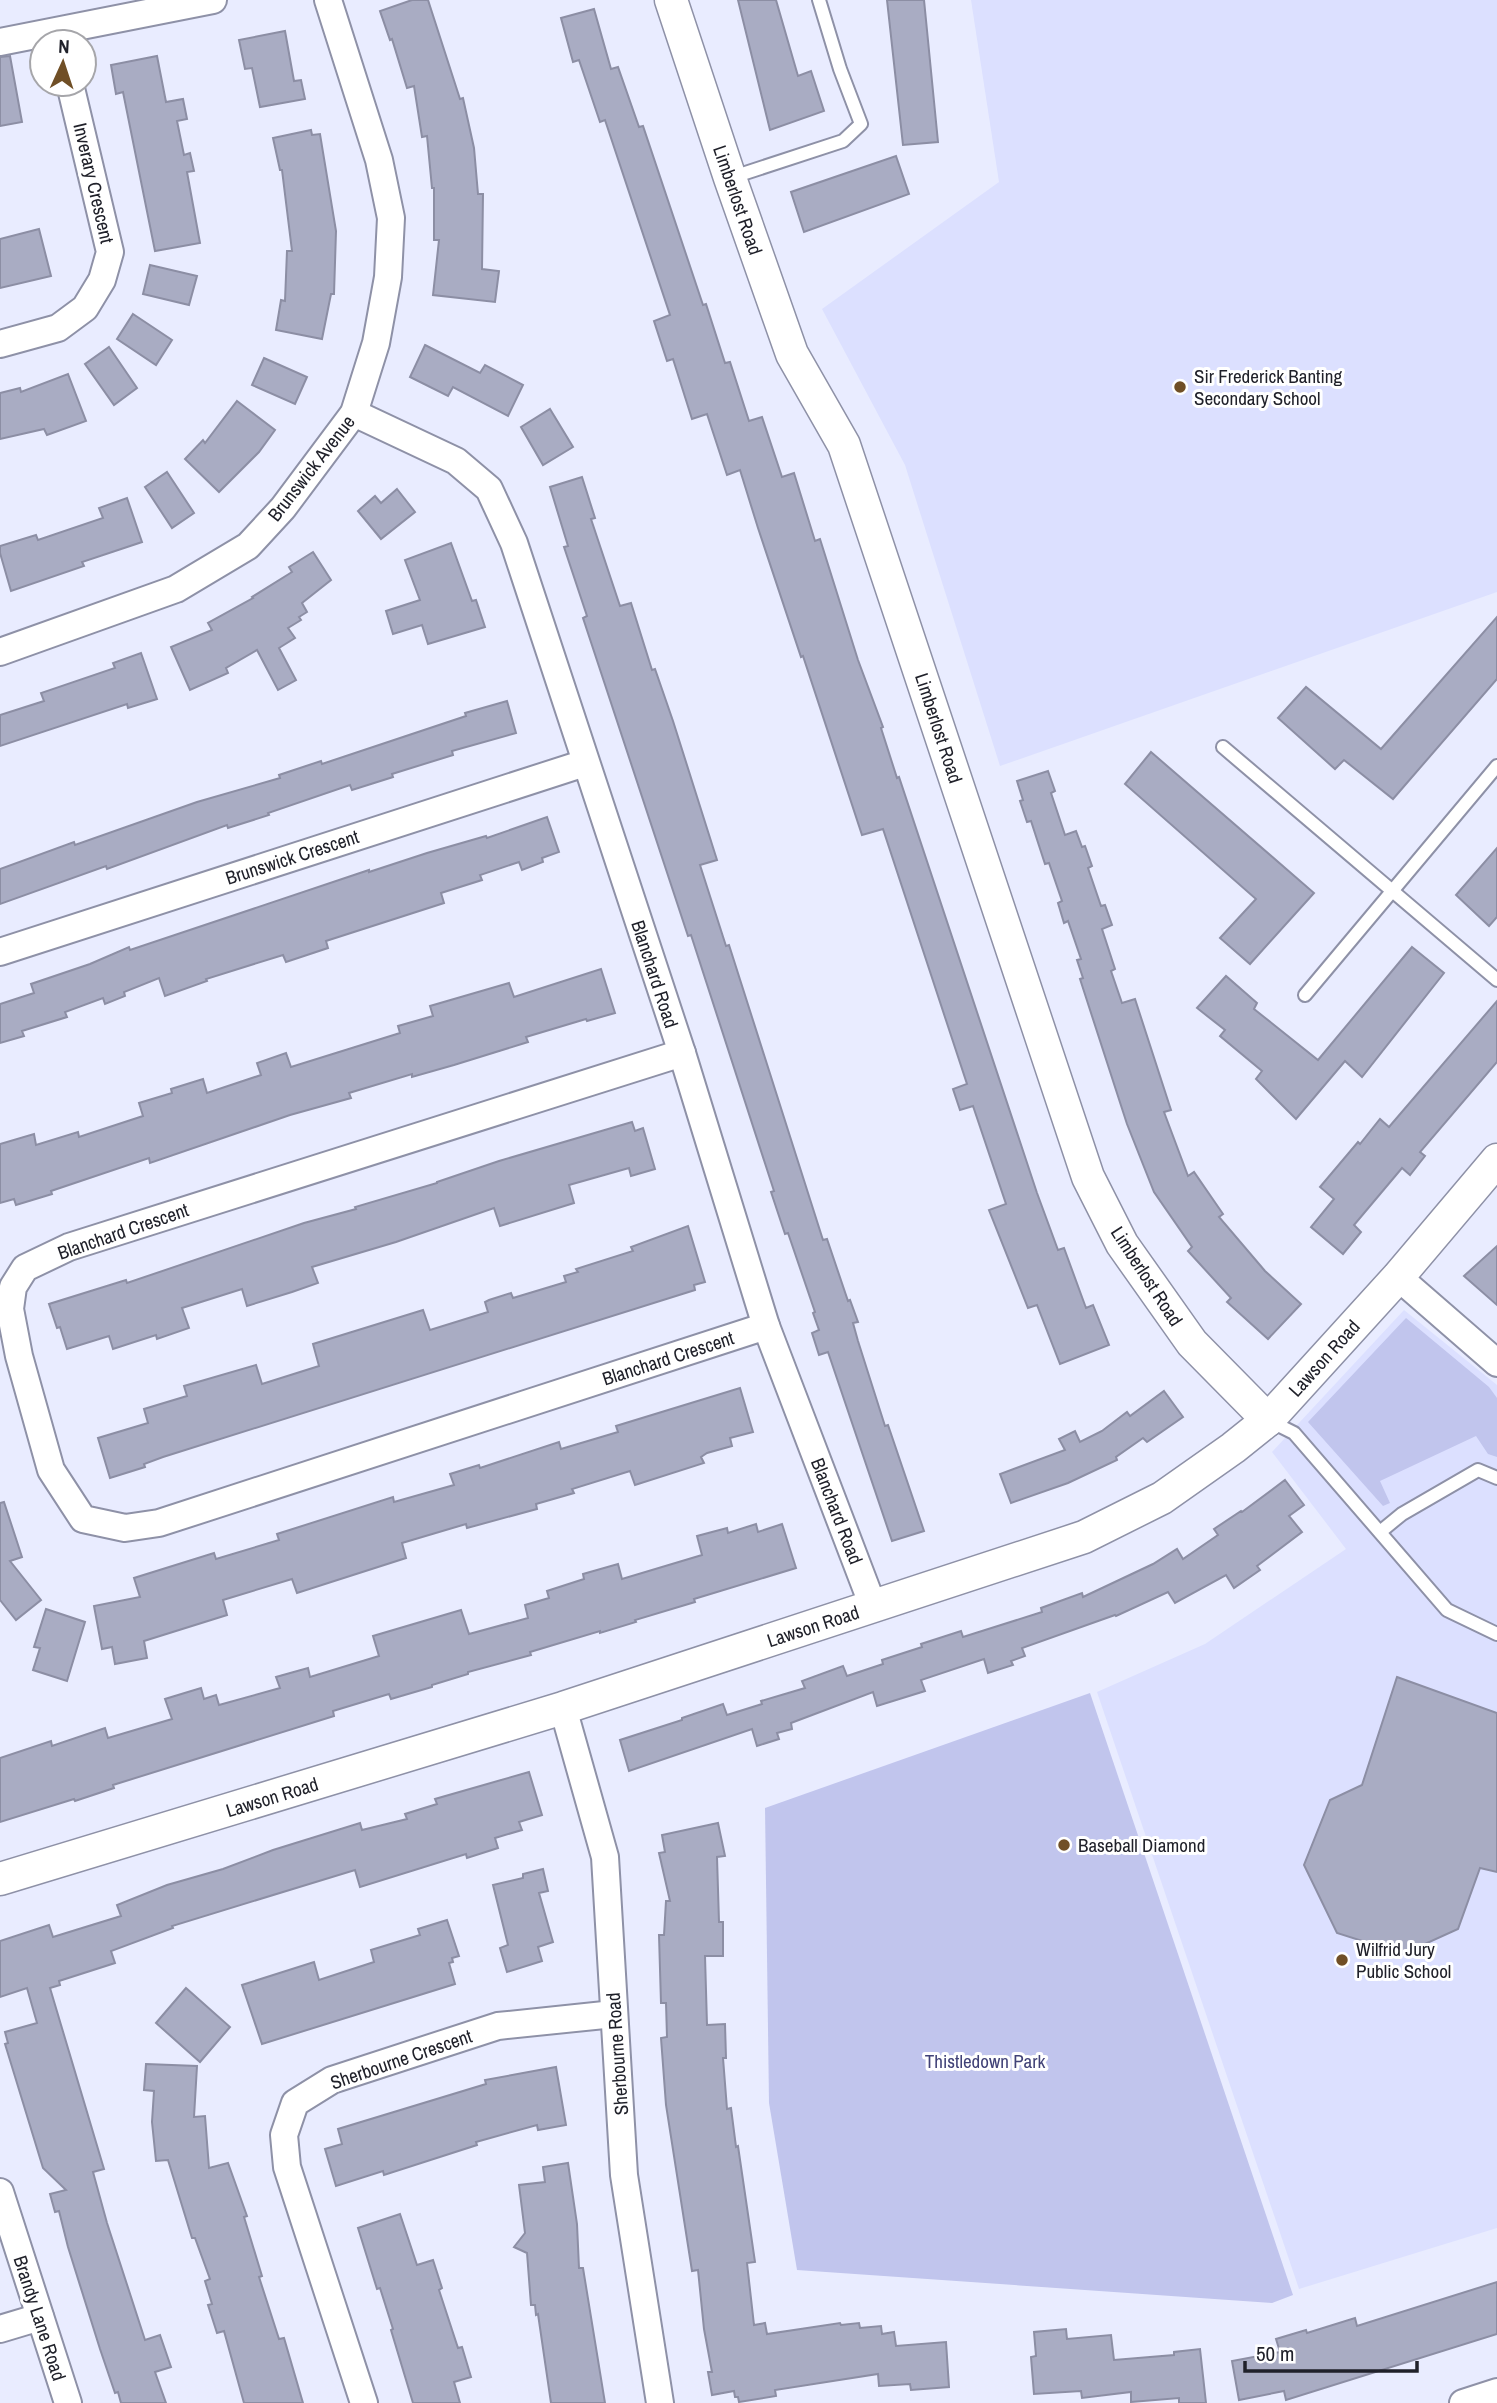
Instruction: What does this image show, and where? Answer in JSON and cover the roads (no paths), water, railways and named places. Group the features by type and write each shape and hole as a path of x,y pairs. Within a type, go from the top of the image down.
{"street":[{"path":"96,28 213,0"},
{"name":"Brunswick Avenue","path":"0,652 51,636 176,589 248,546 283,508 354,413 376,343 388,277 391,218 379,160 328,0"},
{"name":"Limberlost Road","path":"671,0 792,354 849,458 1088,1177 1122,1244 1192,1343 1268,1420"},
{"path":"0,42 28,40"},
{"name":"Inverary Crescent","path":"0,344 58,328 85,308 102,280 110,252 73,98"},
{"name":"Blanchard Road","path":"354,413 456,461 489,489 514,543 682,1053 766,1326 873,1606"},
{"name":"Brunswick Crescent","path":"0,952 585,763"},
{"name":"Blanchard Crescent","path":"682,1053 69,1247 25,1268 13,1287 10,1309 19,1356 51,1471 83,1519 125,1528 159,1523 766,1326"},
{"name":"Lawson Road","path":"0,1879 563,1709 1084,1537 1162,1497 1268,1420 1398,1278 1497,1160"},
{"path":"1398,1278 1497,1363"},
{"name":"Sherbourne Road","path":"563,1709 605,1857 624,2175 660,2403"},
{"name":"Sherbourne Crescent","path":"364,2403 287,2167 284,2135 295,2103 332,2080 498,2026 614,2014"},
{"name":"Brandy Lane Road","path":"0,2192 68,2403"},
{"path":"0,2329 40,2317"},
{"path":"1462,2403 1497,2392"}],"lane":[{"path":"730,178 843,141 861,124 819,0"},
{"path":"1223,747 1497,980"},
{"path":"1305,995 1497,766"},
{"path":"1268,1420 1294,1433 1447,1610 1497,1634"},
{"path":"1380,1532 1402,1514 1478,1470 1497,1478"}],"place":[{"name":"Sir Frederick Banting Secondary School","path":"1180,387"},
{"name":"Baseball Diamond","path":"1064,1845"},
{"name":"Wilfrid Jury Public School","path":"1342,1960"}],"park label":[{"name":"Thistledown Park","path":"985,2061"}]}
